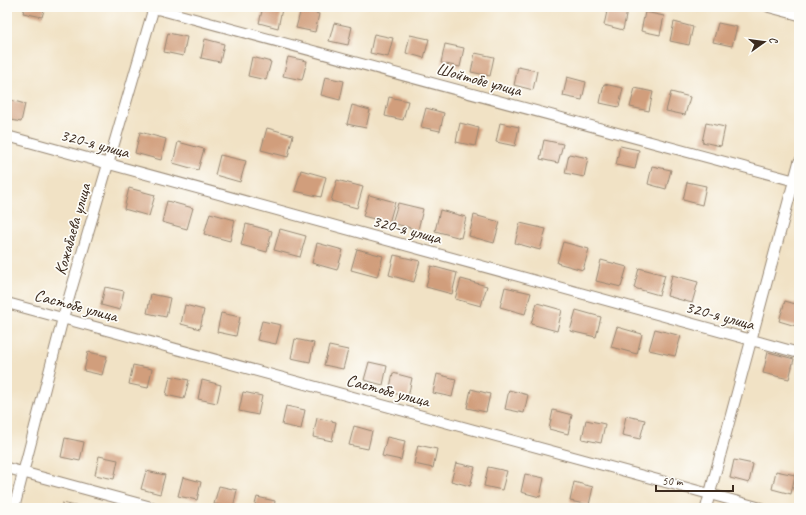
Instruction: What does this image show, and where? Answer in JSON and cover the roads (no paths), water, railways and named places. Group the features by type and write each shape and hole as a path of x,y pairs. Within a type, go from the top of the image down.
{"street":[{"name":"Кожабаева улица","path":"14,508 22,472 63,318 152,7"},
{"name":"Шойтобе улица","path":"152,7 797,181"},
{"path":"769,7 799,15"},
{"name":"320-я улица","path":"7,136 799,353"},
{"path":"706,508 751,340 797,181 799,162"},
{"name":"Састобе улица","path":"7,303 761,508"},
{"path":"7,468 155,508"}]}
